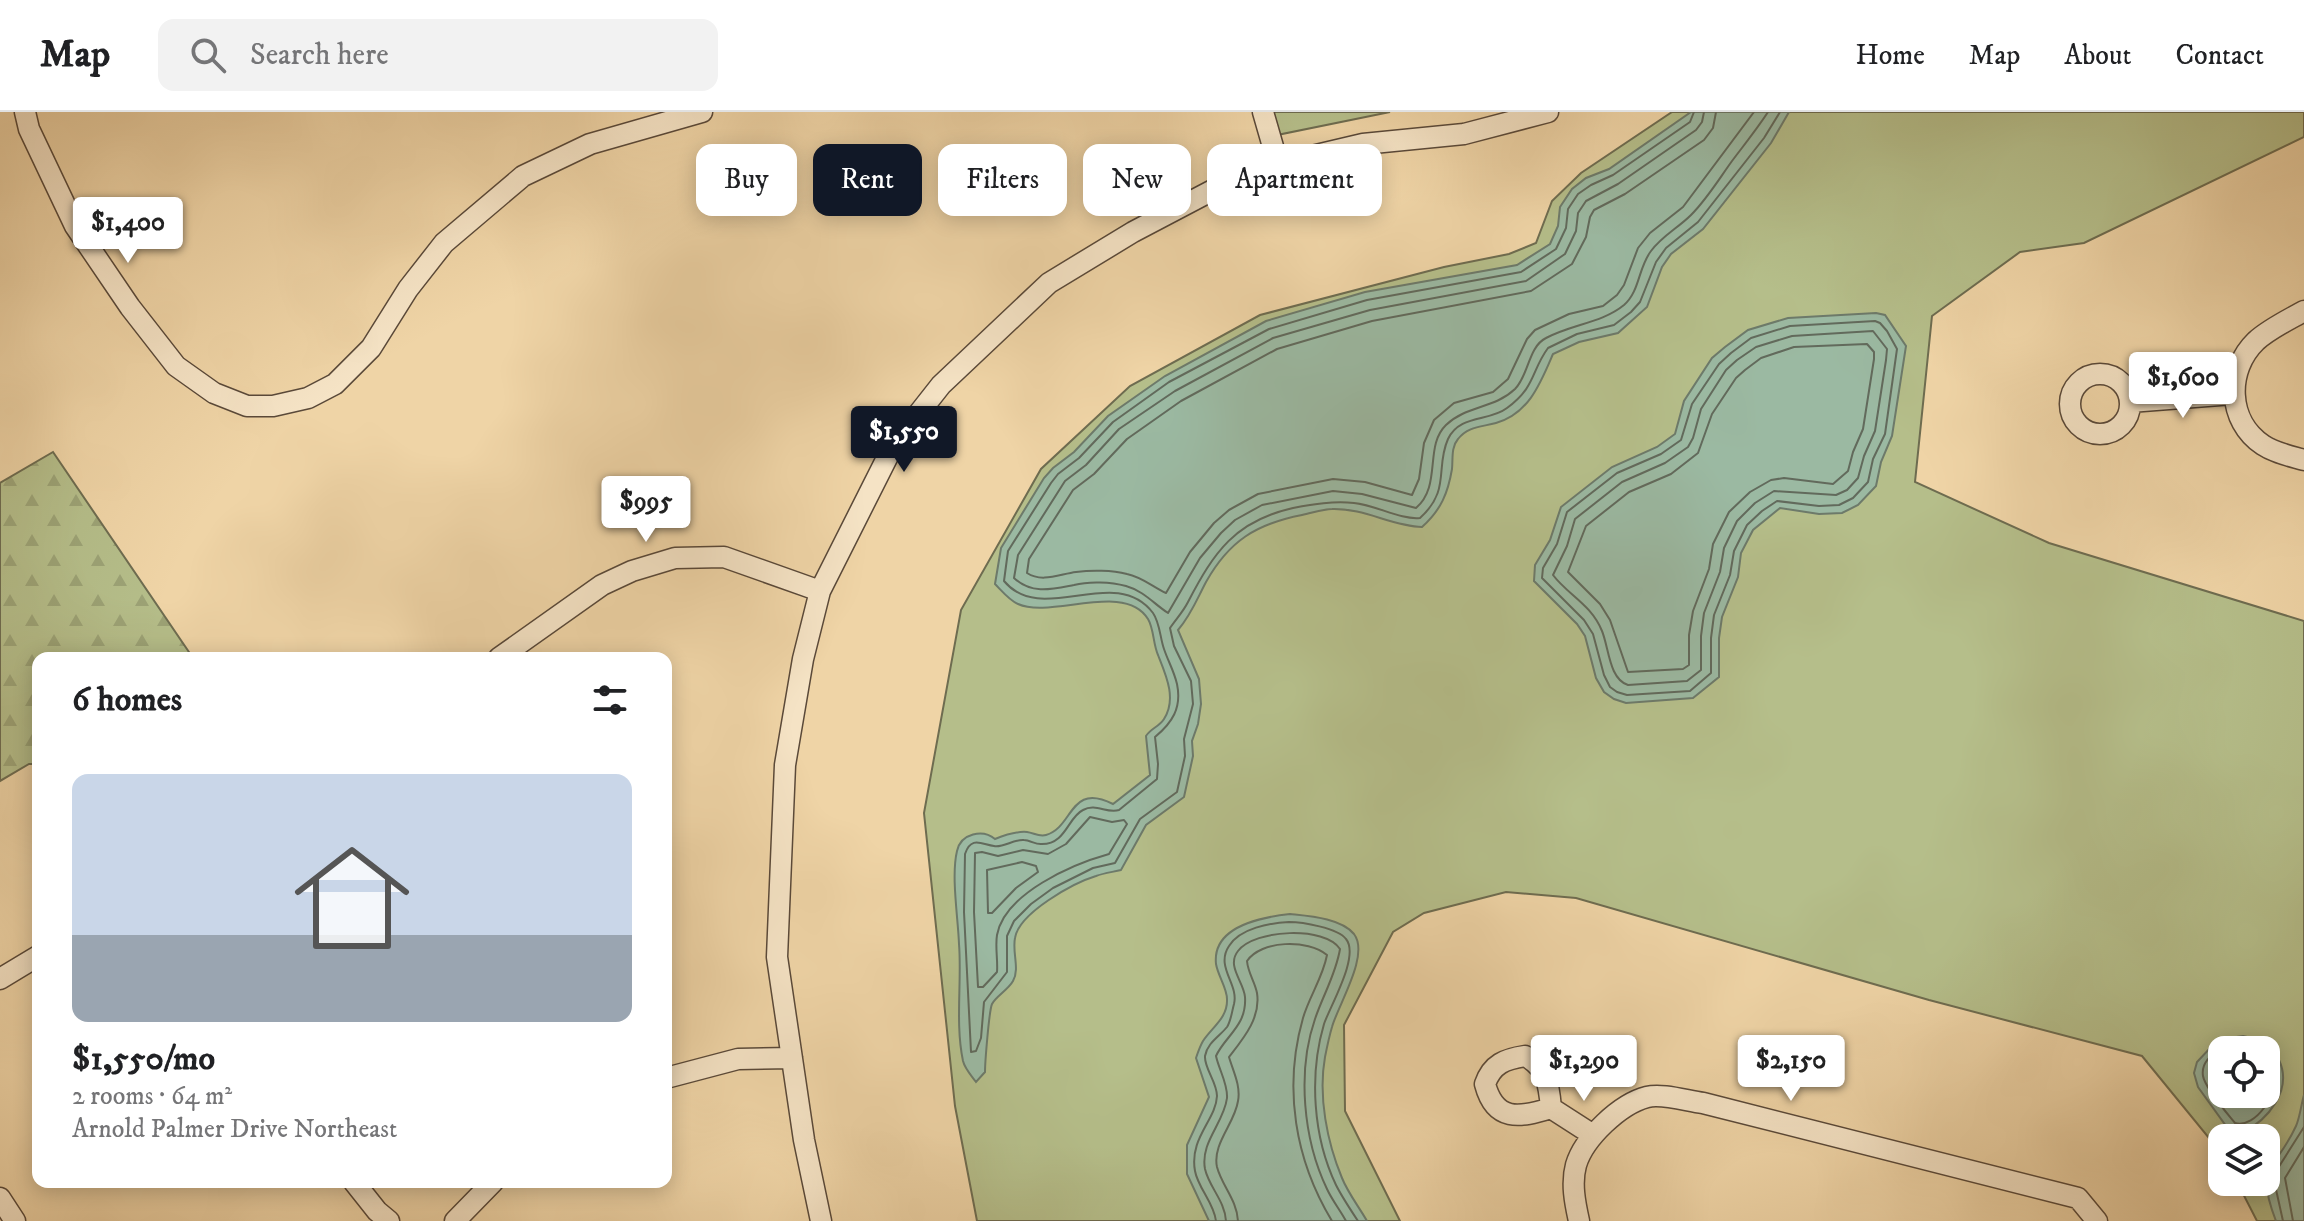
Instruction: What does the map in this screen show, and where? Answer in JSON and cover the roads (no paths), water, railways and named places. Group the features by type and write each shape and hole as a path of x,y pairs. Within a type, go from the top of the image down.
{"street":[{"path":"25,112 29,129 75,226 130,307 176,366 214,393 247,406 273,406 308,398 335,384 371,348 408,289 444,243 523,176 590,144 702,112"},
{"path":"1263,112 1272,144"},
{"path":"1363,144 1464,134 1548,112"},
{"path":"821,1221 804,1140 777,957 785,765 803,659 820,591 893,446 941,385 1049,283 1133,232 1207,193"},
{"path":"2304,311 2257,340 2244,355 2233,394 2236,408 2249,431 2261,444 2278,453 2304,460"},
{"path":"2130,402 2233,394"},
{"path":"507,652 602,585 632,571 675,558 724,557 820,591"},
{"path":"0,979 32,960"},
{"path":"672,1076 738,1059 792,1058"},
{"path":"1579,1221 1574,1196 1576,1164 1593,1135 1622,1108 1649,1096 1703,1103 2078,1198 2097,1221"},
{"path":"1551,1108 1593,1135"},
{"path":"359,1188 389,1221"},
{"path":"455,1221 487,1188"},
{"path":"0,1198 15,1221"}],"water":[{"path":"1691,112 1789,112 1771,143 1703,229 1671,254 1662,267 1647,307 1618,333 1579,342 1553,354 1525,405 1507,419 1471,429 1458,439 1453,449 1446,493 1439,508 1422,527 1344,509 1321,510 1257,529 1234,545 1215,568 1178,630 1199,679 1201,704 1184,797 1146,825 1121,870 1102,874 1061,892 1036,909 1019,928 1014,943 1015,976 992,1004 985,1072 976,1082 964,1064 959,1032 960,958 955,872 959,845 973,834 985,834 995,839 1019,832 1046,835 1088,798 1113,804 1150,775 1146,736 1164,719 1170,703 1169,687 1150,623 1137,608 1105,602 1032,607 1018,604 995,584 1001,548 1044,478 1108,416 1165,376 1266,321 1365,292 1517,265 1550,244 1558,226 1560,207 1572,189 1586,178 1609,169"},
{"path":"1885,315 1906,346 1892,436 1881,462 1876,486 1858,505 1842,513 1819,514 1780,508 1753,530 1741,553 1738,577 1722,617 1719,677 1693,698 1626,703 1614,699 1604,692 1596,678 1585,636 1577,624 1534,581 1535,565 1550,540 1561,507 1612,467 1657,447 1675,434 1684,401 1712,358 1748,330 1788,318"},
{"path":"1290,914 1341,924 1354,934 1358,943 1356,967 1329,1038 1323,1087 1325,1119 1337,1164 1347,1189 1367,1221 1209,1221 1187,1174 1187,1145 1209,1097 1196,1058 1203,1041 1227,1006 1226,991 1216,964 1217,951 1222,941 1241,926"},
{"path":"2208,1050 2208,1101 2198,1087 2194,1073 2197,1062"},
{"path":"2280,1064 2282,1071 2280,1093"},
{"path":"2304,1095 2304,1221 2276,1221 2269,1196 2280,1196 2280,1153 2299,1119"},
{"path":"2213,1108 2272,1108 2256,1124 2225,1124"}]}
